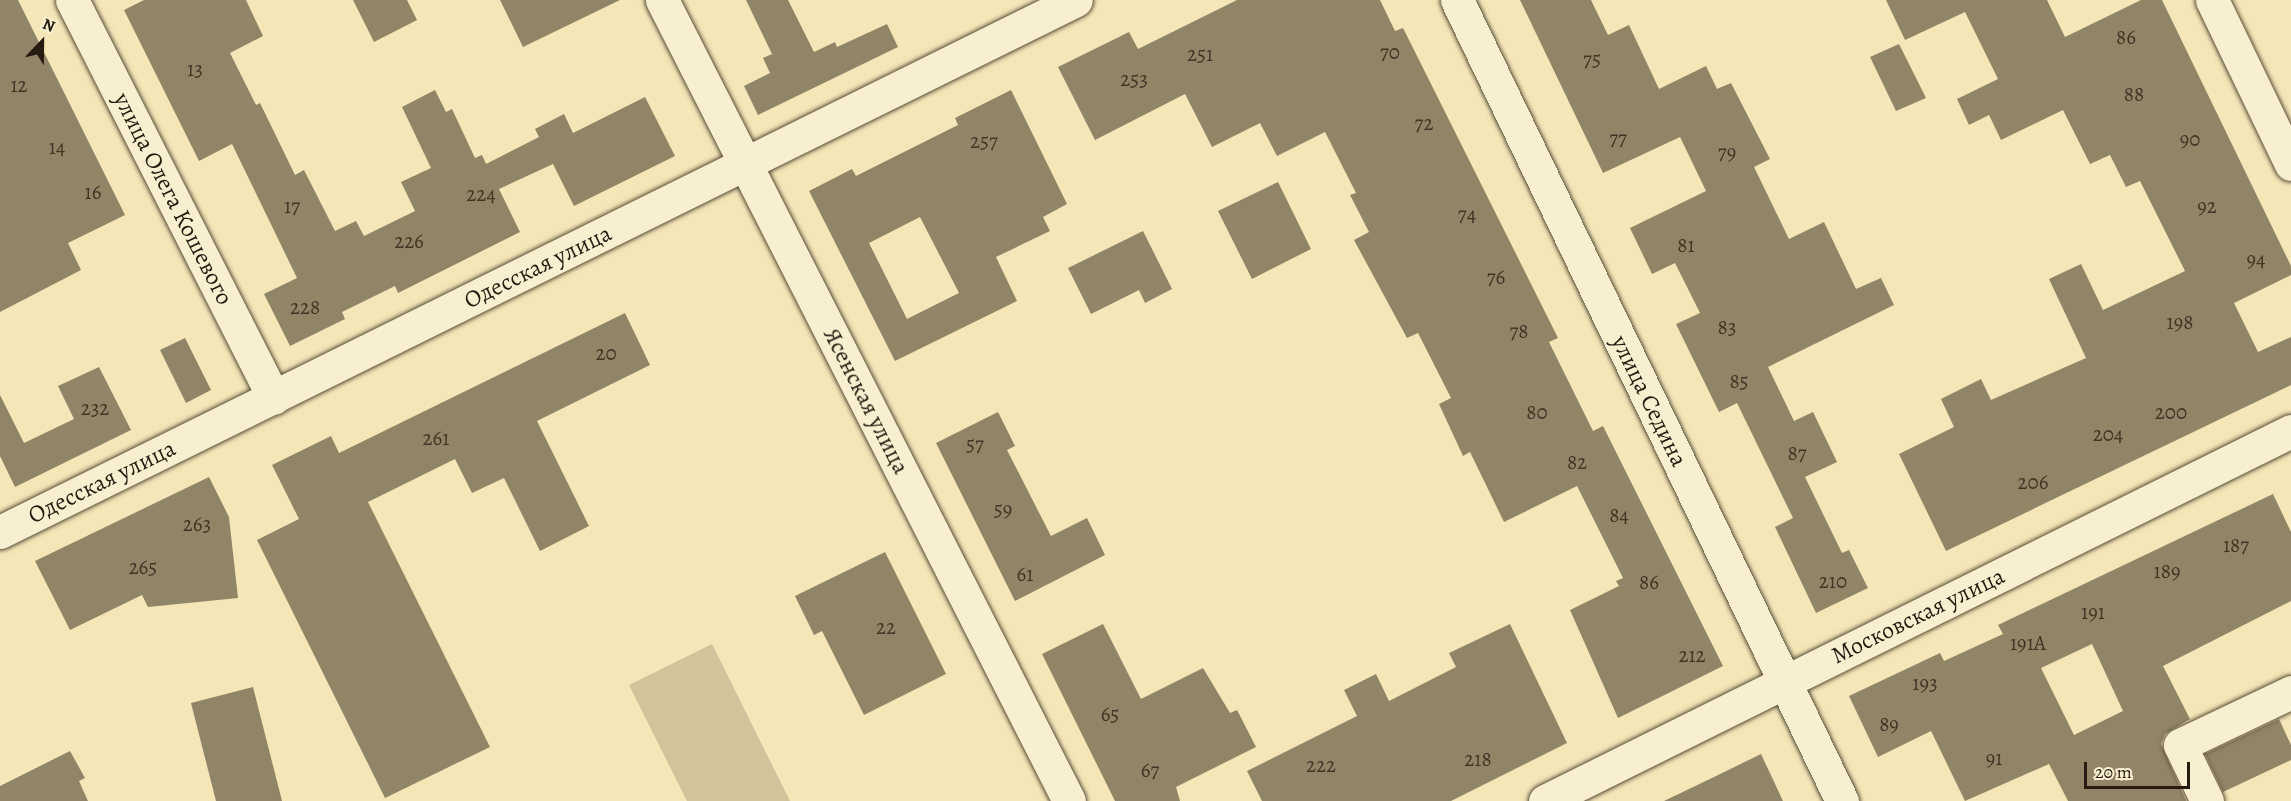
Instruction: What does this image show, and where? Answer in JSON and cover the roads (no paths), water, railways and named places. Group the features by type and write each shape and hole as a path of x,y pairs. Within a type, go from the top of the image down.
{"street":[{"name":"улица Олега Кошевого","path":"72,0 274,398"},
{"name":"Ясенская улица","path":"662,0 1069,801"},
{"name":"Одесская улица","path":"0,532 1076,0"},
{"name":"улица Седина","path":"1457,0 1842,801"},
{"path":"2212,0 2291,164"},
{"name":"Московская улица","path":"1545,801 2291,431"},
{"path":"2207,801 2180,745 2291,692"}]}
